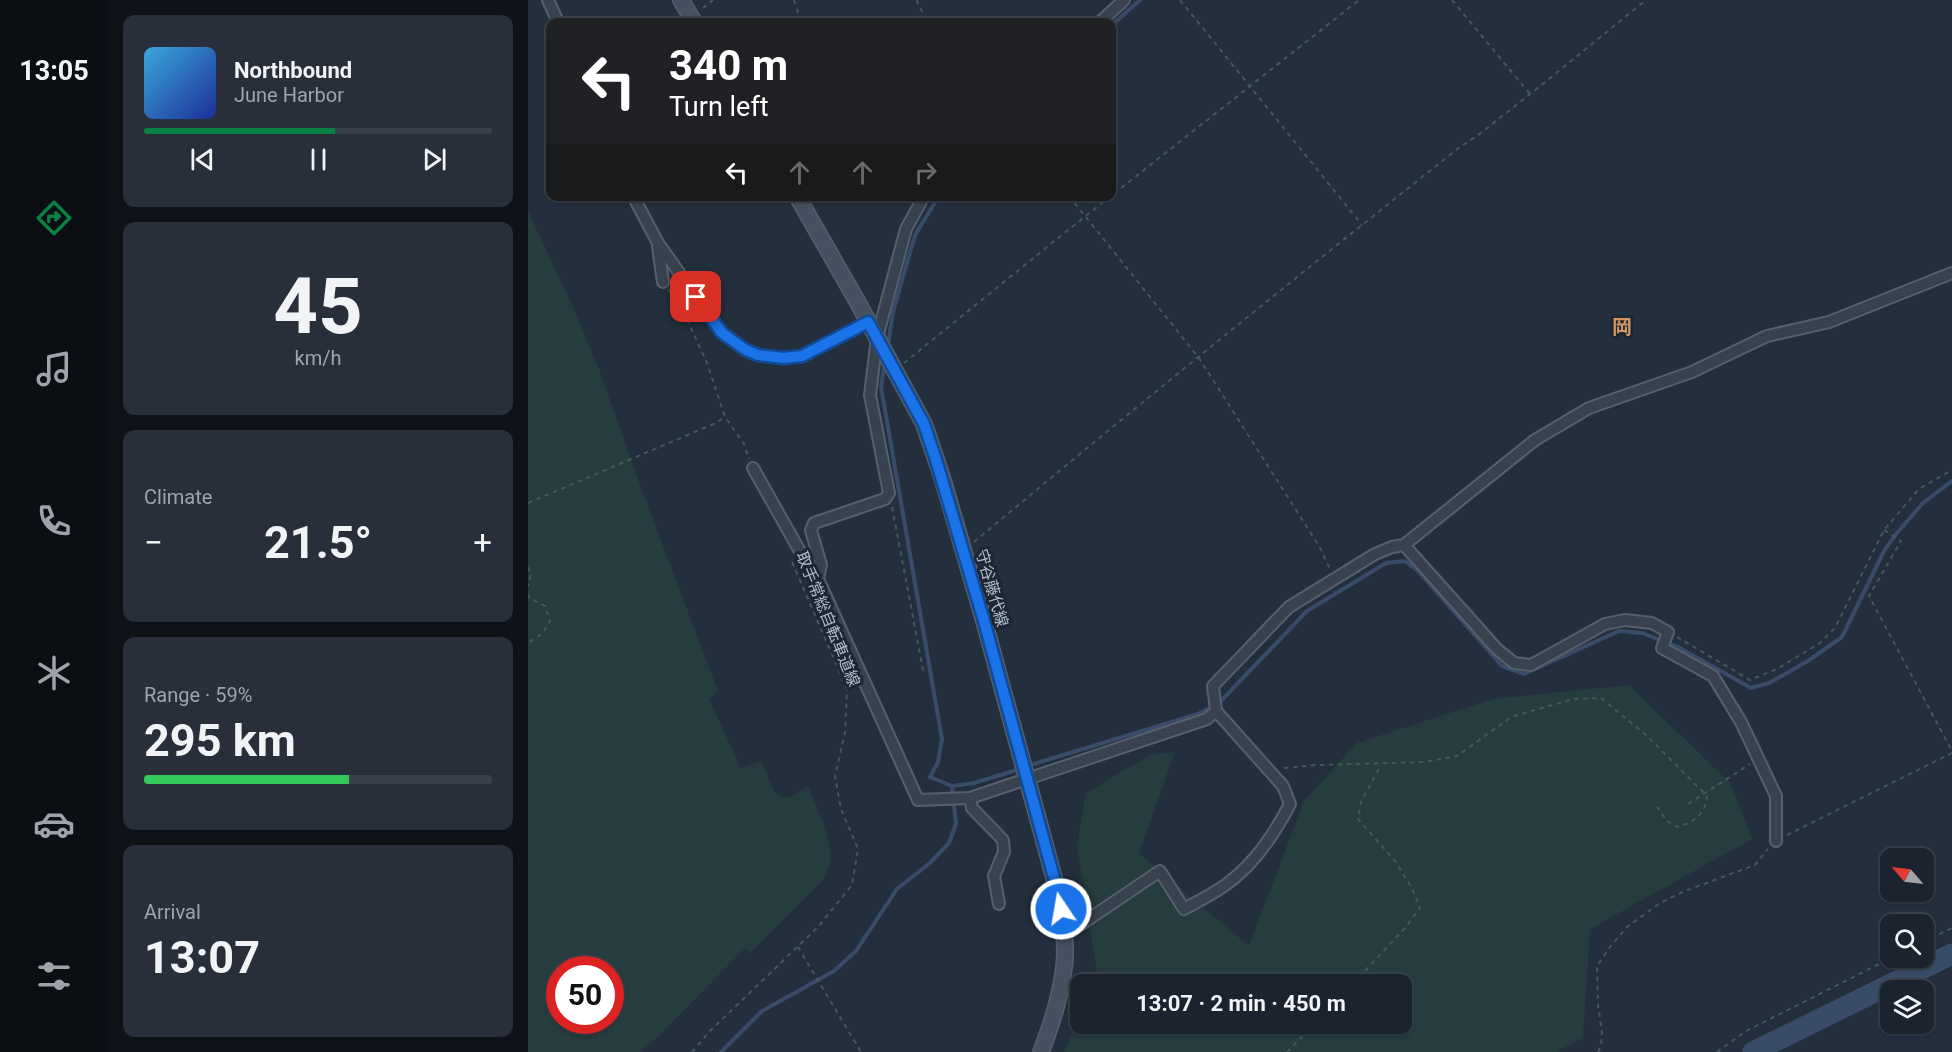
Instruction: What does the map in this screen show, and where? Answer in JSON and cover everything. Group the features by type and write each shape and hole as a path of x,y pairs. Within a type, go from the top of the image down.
{"main road":[{"path":"681,0 692,18"},
{"name":"守谷藤代線","path":"800,201 924,424 963,552 1059,896 1065,954 1059,988 1041,1052"}],"street":[{"path":"548,0 556,18"},
{"path":"1104,18 1124,0"},
{"path":"635,201 658,243 722,333 746,350 758,355 783,358 802,356 868,322"},
{"path":"639,210 641,201"},
{"path":"818,579 821,565 811,530 814,523 885,499 889,493 870,394 878,340 906,229 921,201"},
{"path":"658,243 663,282"},
{"path":"1063,927 1080,925 1160,871 1184,909 1225,885 1255,858 1276,830 1290,804 1283,786 1216,710 1213,687 1289,607 1375,554 1392,547 1404,546 1535,440 1589,408 1692,372 1767,336 1829,322 1952,273"},
{"path":"753,468 818,579 918,800 965,798 1024,772 1207,719 1216,710"},
{"path":"1404,546 1497,649 1514,663 1530,665 1605,624 1625,620 1652,623 1668,632 1662,648 1713,676 1741,722 1776,796 1776,841"},
{"path":"965,798 1003,840 1004,852 994,876 999,904"}],"path":[{"path":"794,0 800,18"},
{"path":"917,0 926,18"},
{"path":"1180,0 1362,225"},
{"path":"1116,193 1359,0"},
{"path":"1452,0 1530,94"},
{"path":"963,552 1236,325 1646,0"},
{"path":"1073,201 1199,358 1319,546 1335,578"},
{"path":"894,368 909,359 1105,201"},
{"path":"663,282 684,313 698,343 725,417 744,444 753,468"},
{"path":"528,503 716,423 725,417"},
{"path":"1668,632 1750,680 1777,669 1820,643 1835,628 1884,530 1919,489 1952,470"},
{"path":"889,493 924,675"},
{"path":"1598,1052 1602,1032 1598,1005 1597,966 1627,927 1660,903 1684,891 1755,865 1776,841 1952,752 1869,596 1900,541 1884,530"},
{"name":"取手常総自転車道線","path":"693,1052 710,1031 817,928 852,885 858,849 841,809 834,776 845,732 847,689 792,562"},
{"path":"528,567 531,574 528,586"},
{"path":"528,594 529,597 545,606 550,621 542,634 528,643"},
{"path":"1269,770 1316,765 1425,762 1457,756 1511,717 1573,699 1601,698 1646,735 1707,796 1707,806 1700,815 1689,824 1677,827 1667,821 1657,807"},
{"path":"1688,804 1758,759"},
{"path":"1362,974 1405,928 1420,908 1412,888 1395,861 1358,819 1361,802 1382,764"},
{"path":"1934,937 1952,928"},
{"path":"798,947 861,1052"},
{"path":"1717,1052 1746,1031 1880,964"},
{"path":"1287,1052 1304,1034"}],"green space":[{"path":"528,211 599,369 718,691 709,699 741,768 761,761 774,791 782,797 790,797 808,786 823,821 830,846 828,869 823,880 750,953 744,949 660,1035 640,1052 528,1052"},
{"path":"1629,685 1731,784 1752,839 1590,929 1583,1038 1556,1052 1064,1052 1072,1034 1412,1034 1412,974 1097,974 1077,845 1086,793 1149,755 1175,752 1139,853 1249,946 1304,801 1357,743 1493,699"}],"waterway":[{"path":"1116,21 1140,0"},
{"path":"888,345 893,312 915,235 936,201"},
{"path":"885,362 881,387 942,739 938,762 930,777 952,786 974,783 1020,769"},
{"path":"1027,766 1198,714 1219,703 1307,611 1386,563 1405,561 1418,571 1502,666 1524,674 1619,631 1642,633 1676,646 1751,688 1769,683 1808,661 1842,637 1884,551 1923,503 1952,481"},
{"path":"721,1052 762,1011 834,971 856,951 897,889 930,863 949,843 956,824 952,786"},
{"path":"1753,1052 1952,954"}],"district":[{"name":"岡","path":"1622,327"}],"route":[{"path":"696,297 722,333 746,350 758,355 783,358 802,356 868,322 924,424 942,477 984,621 1061,909"}]}
